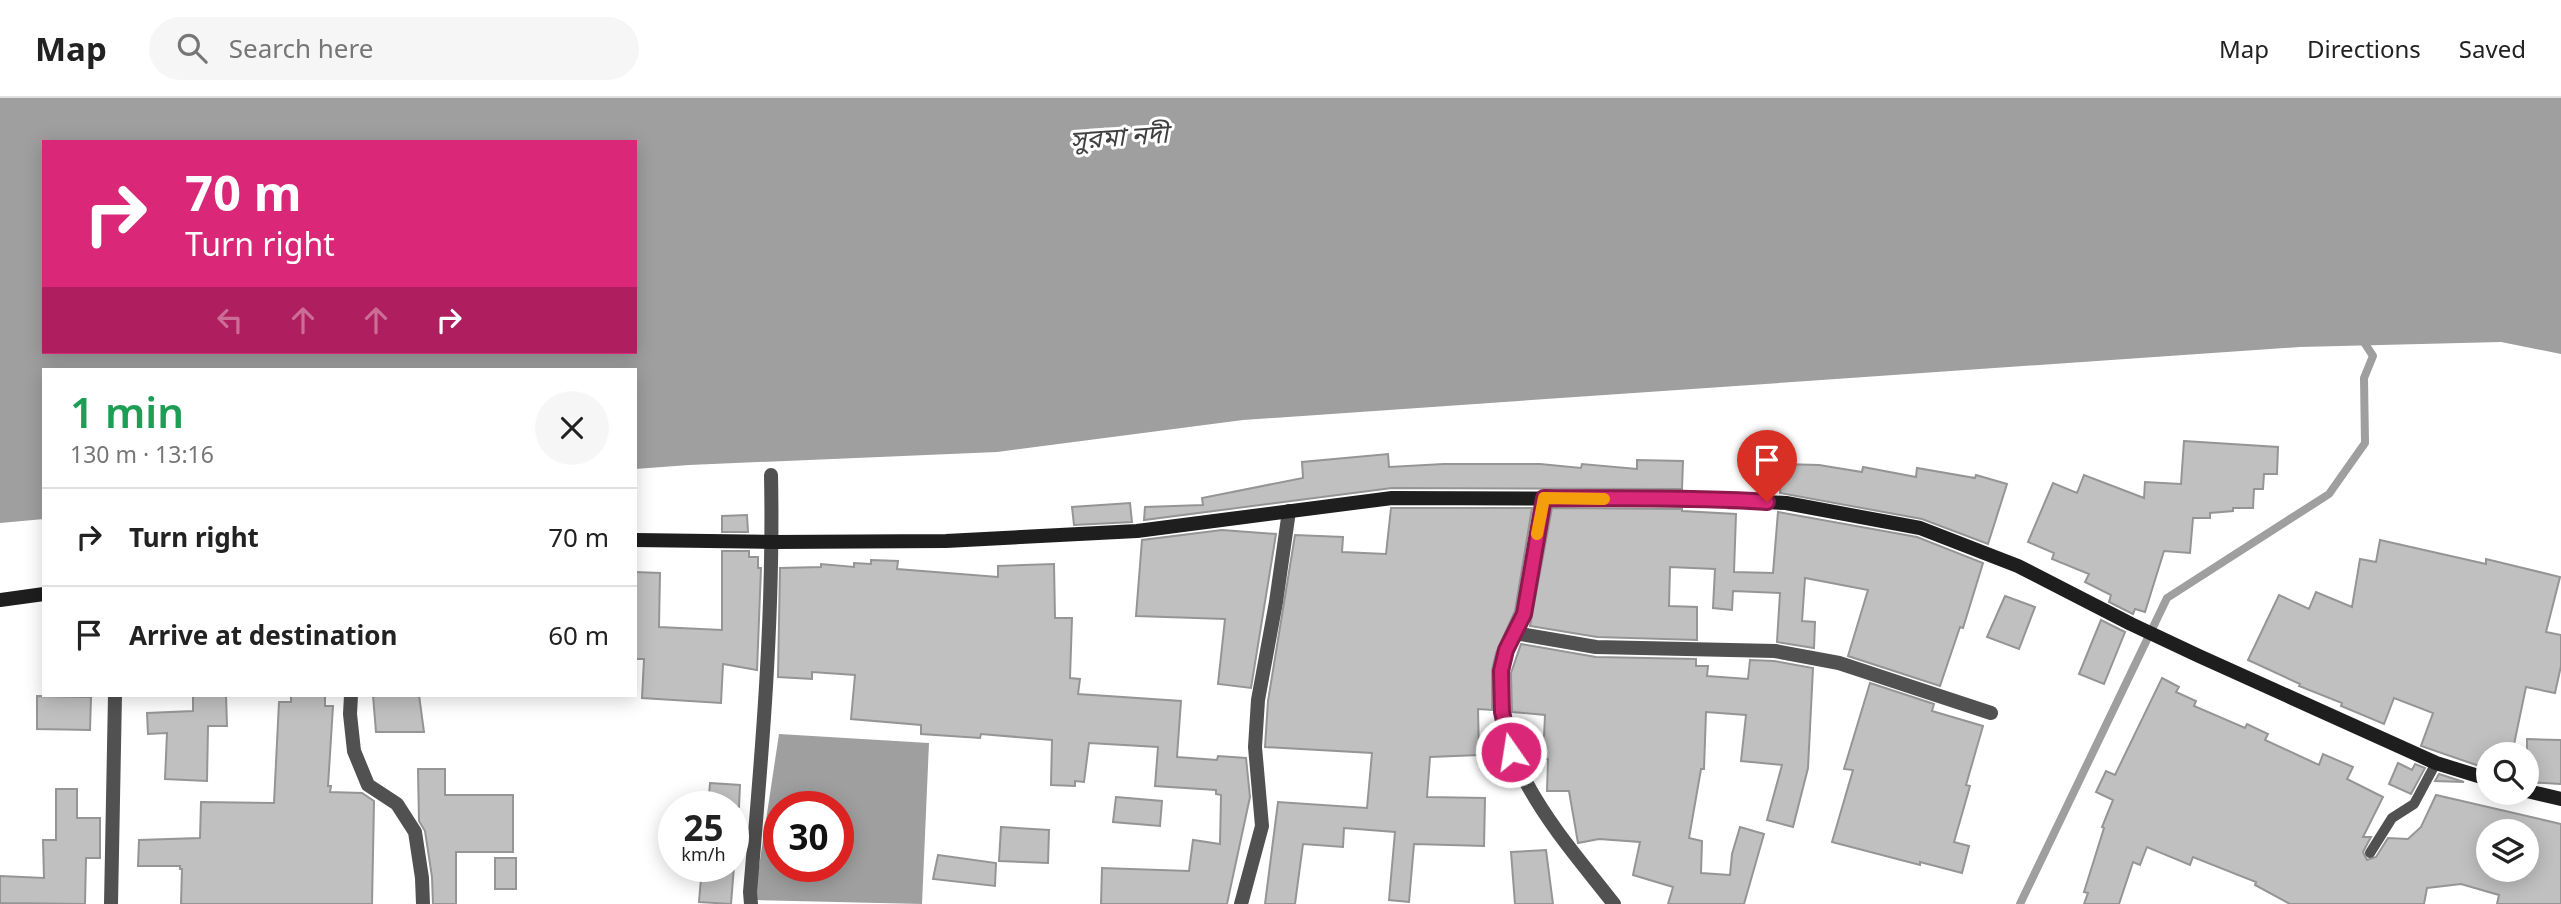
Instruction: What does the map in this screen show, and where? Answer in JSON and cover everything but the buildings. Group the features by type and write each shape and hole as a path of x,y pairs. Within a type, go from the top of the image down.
{"street":[{"path":"751,904 773,542 771,475"},
{"path":"637,540 946,541 1137,531 1392,498 1700,499 1786,503 1920,528 2018,566 2199,656 2436,762 2476,775"},
{"path":"1544,498 1524,614 1506,650 1501,671 1502,712 1511,752 1526,783 1547,818 1614,904"},
{"path":"1241,904 1262,826 1255,747 1258,700 1289,511"},
{"path":"0,600 42,594"},
{"path":"1515,633 1596,647 1775,651 1839,663 1991,713"},
{"path":"111,904 115,697"},
{"path":"351,697 354,751 368,785 397,804 415,832 423,904"},
{"path":"2539,794 2561,799"}],"lane":[{"path":"2370,853 2392,818 2414,804 2436,762"}],"water":[{"name":"সুরমা নদী","path":"0,98 2561,98 2561,354 2501,342 2300,347 1243,420 997,452 637,469 637,368 42,368 42,519 0,523"},
{"path":"779,734 929,743 922,904 754,900 763,840 763,882 854,882 854,791 770,791"}],"waterway":[{"path":"2020,904 2167,598 2329,494 2365,443 2364,378 2373,356 2360,336"}],"slow traffic":[{"path":"1537,534 1544,498 1604,499"}],"route":[{"path":"1511,752 1502,712 1501,671 1506,650 1524,614 1544,498 1767,502"}]}
